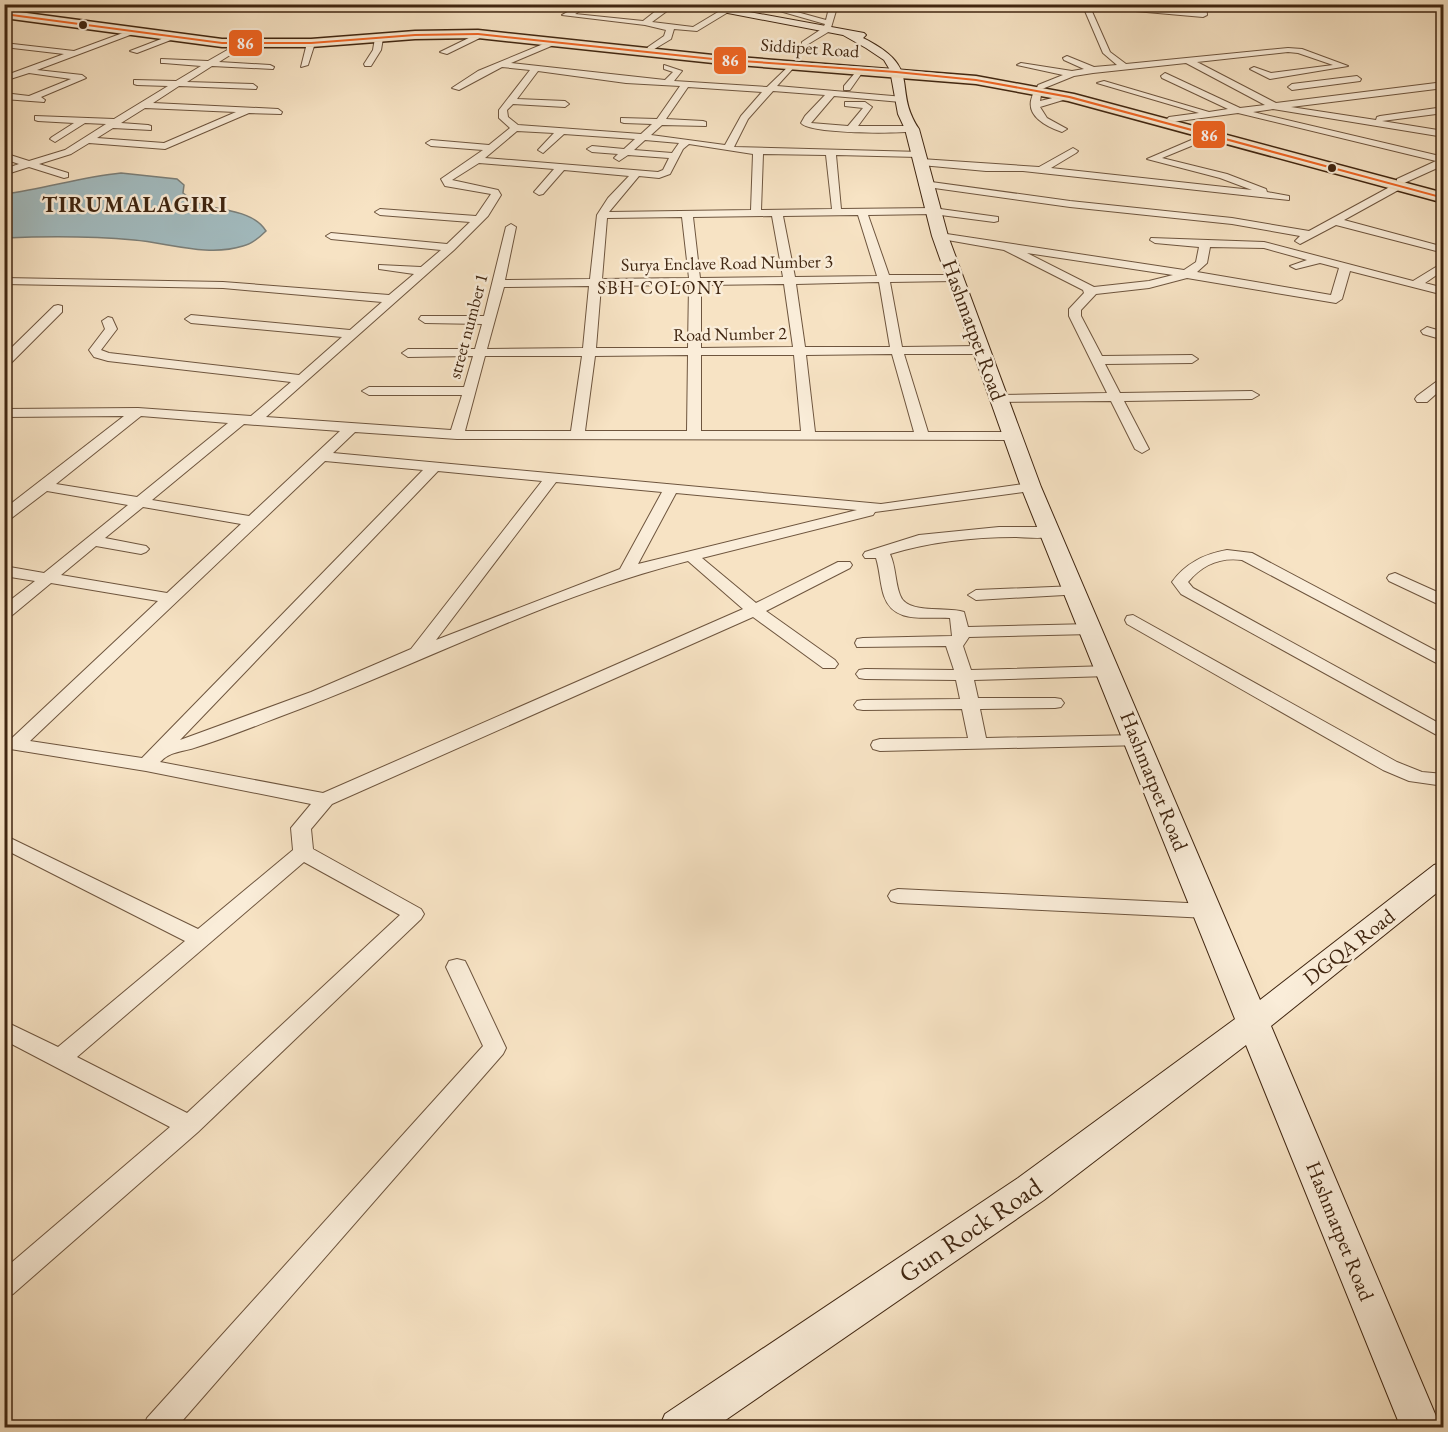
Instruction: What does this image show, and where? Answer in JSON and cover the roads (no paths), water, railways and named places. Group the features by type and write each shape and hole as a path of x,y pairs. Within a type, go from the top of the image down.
{"main road":[{"path":"686,4 828,26 845,32 883,55 900,70 976,80 1172,119 1443,198"},
{"name":"Siddipet Road","path":"6,14 172,38 243,43 484,34 713,59 860,70 900,70"},
{"name":"Siddipet Road","path":"6,14 235,39 287,40 468,31 900,70"},
{"name":"Hashmatpet Road","path":"900,70 906,121 911,128 940,236 1031,487 1052,532 1421,1428"},
{"name":"Hashmatpet Road","path":"900,70 913,121 911,128"},
{"path":"1038,94 1069,97 1399,184 1443,192"},
{"name":"DGQA Road","path":"1254,1022 1443,872"},
{"name":"Gun Rock Road","path":"679,1428 1031,1189 1254,1022"}],"street":[{"path":"589,4 566,15 694,28 726,11"},
{"path":"621,4 667,8 645,23"},
{"path":"758,4 828,26"},
{"path":"805,44 828,26 834,4"},
{"path":"1125,67 1107,53 1085,4 1203,15 1202,4"},
{"path":"645,23 670,29 668,37 651,49"},
{"path":"4,79 134,32"},
{"path":"444,52 484,34"},
{"path":"134,51 172,38"},
{"path":"368,64 377,51 379,38"},
{"path":"304,65 311,42"},
{"path":"456,88 480,73 553,42"},
{"path":"4,172 68,152 243,43"},
{"path":"4,45 76,53"},
{"path":"1062,129 1042,120 1038,94 1072,74 1293,50 1344,66 1270,76"},
{"path":"1067,58 1093,70"},
{"path":"1186,60 1276,106 1443,134"},
{"path":"164,61 270,67"},
{"path":"501,64 626,80 770,89 867,105 868,107 851,129"},
{"path":"728,150 744,118 793,64"},
{"path":"1021,65 1072,74"},
{"path":"666,83 678,71 667,67"},
{"path":"4,68 82,78 30,99"},
{"path":"626,80 642,69"},
{"path":"1254,69 1321,100"},
{"path":"535,70 503,110 504,118 515,128 592,130 687,141 728,150 831,153 921,167 1048,201 1189,212 1311,235"},
{"path":"847,88 860,70"},
{"path":"1165,76 1239,111 1443,161"},
{"path":"1292,87 1358,79"},
{"path":"1154,84 1177,81"},
{"path":"137,82 253,87"},
{"path":"1101,83 1212,114"},
{"path":"623,155 658,123 685,84"},
{"path":"1119,87 1142,85"},
{"path":"1172,119 1443,86"},
{"path":"667,94 677,95"},
{"path":"4,96 131,114"},
{"path":"902,99 831,98 806,123 814,127 851,129 911,128"},
{"path":"509,101 565,104"},
{"path":"145,105 278,112"},
{"path":"87,140 165,146 249,110"},
{"path":"503,110 557,113"},
{"path":"1360,121 1443,110"},
{"path":"38,117 148,128"},
{"path":"55,139 84,120"},
{"path":"624,120 703,124"},
{"path":"4,614 138,504 301,379 450,248 479,219 496,195 494,192 445,182 448,177 493,148 515,128"},
{"path":"543,150 562,131"},
{"path":"1210,135 1152,159 1256,188 1262,191 1261,194"},
{"path":"477,160 663,175 679,148 687,141"},
{"path":"431,143 493,148"},
{"path":"592,148 623,155 675,156"},
{"path":"1041,170 1073,151"},
{"path":"756,210 758,152"},
{"path":"831,153 836,208"},
{"path":"4,156 64,175"},
{"path":"1286,249 1443,161"},
{"path":"540,192 561,167"},
{"path":"921,167 1041,170 1285,198"},
{"path":"1156,184 1192,170"},
{"path":"577,436 589,352 602,215 612,200 637,173"},
{"path":"1048,201 1056,189"},
{"path":"1070,204 1077,192"},
{"path":"602,215 933,211 994,219"},
{"path":"380,212 479,219"},
{"path":"862,212 884,279 897,351 922,436"},
{"path":"777,213 792,280 808,435"},
{"path":"687,214 695,282 694,436"},
{"path":"1217,231 1232,221"},
{"path":"1334,221 1443,250"},
{"name":"street number 1","path":"457,435 499,284 511,227"},
{"path":"331,236 450,248"},
{"path":"940,236 1336,299 1346,265"},
{"path":"1155,240 1205,244 1248,243 1286,249 1443,292"},
{"path":"1007,247 1084,285 1091,291 1139,286 1185,274 1196,269 1201,263 1205,244"},
{"path":"1296,266 1322,259"},
{"path":"1416,284 1443,265"},
{"path":"383,267 423,271"},
{"name":"Surya Enclave Road Number 3","path":"499,284 955,278"},
{"path":"5,281 223,285 390,299"},
{"path":"1091,291 1086,300 1075,309 1075,316 1142,449"},
{"path":"4,363 58,309"},
{"path":"191,319 352,334"},
{"path":"425,319 489,320"},
{"path":"108,321 111,329 95,350 98,354 301,379"},
{"path":"1427,331 1443,336"},
{"name":"Road Number 2","path":"408,353 980,350"},
{"path":"1098,360 1192,359"},
{"path":"1422,399 1443,380"},
{"path":"369,391 470,391"},
{"path":"998,399 1251,394"},
{"path":"4,413 138,412 457,435 1013,436"},
{"path":"4,517 138,412"},
{"path":"10,743 352,427"},
{"path":"320,456 881,508"},
{"path":"146,765 434,467"},
{"path":"417,653 552,477"},
{"path":"44,486 138,504 252,521"},
{"path":"162,750 189,744 317,696 417,653 626,572 881,508 1031,487"},
{"path":"626,572 672,488"},
{"path":"978,744 963,675 954,646 959,637 958,615 903,610 897,605 888,564 876,554 919,540 957,535 1052,532"},
{"path":"95,541 141,549"},
{"path":"1443,662 1246,556 1231,553 1217,554 1187,571 1180,582 1187,591 1443,734"},
{"path":"691,556 754,610 829,664"},
{"path":"303,852 301,828 326,800 754,610 844,565"},
{"path":"4,571 169,598"},
{"path":"1395,578 1443,602"},
{"path":"976,595 1076,591"},
{"path":"1133,620 1390,766 1430,781 1443,780"},
{"path":"864,643 1092,629"},
{"path":"865,674 963,675 1109,671"},
{"path":"864,705 1055,703"},
{"path":"880,745 1138,741"},
{"path":"10,743 146,765 326,800"},
{"path":"4,842 199,939"},
{"path":"60,1059 303,852"},
{"path":"7,1280 189,1125 414,914 303,852"},
{"path":"898,896 1208,911"},
{"path":"157,1428 495,1048 457,967"},
{"path":"4,1029 189,1125"}],"water":[{"path":"121,173 177,179 184,185 183,193 198,203 254,219 266,231 246,245 216,250 102,238 5,238 5,194"}],"district":[{"name":"TIRUMALAGIRI","path":"135,204"},
{"name":"SBH COLONY","path":"661,288"}]}
